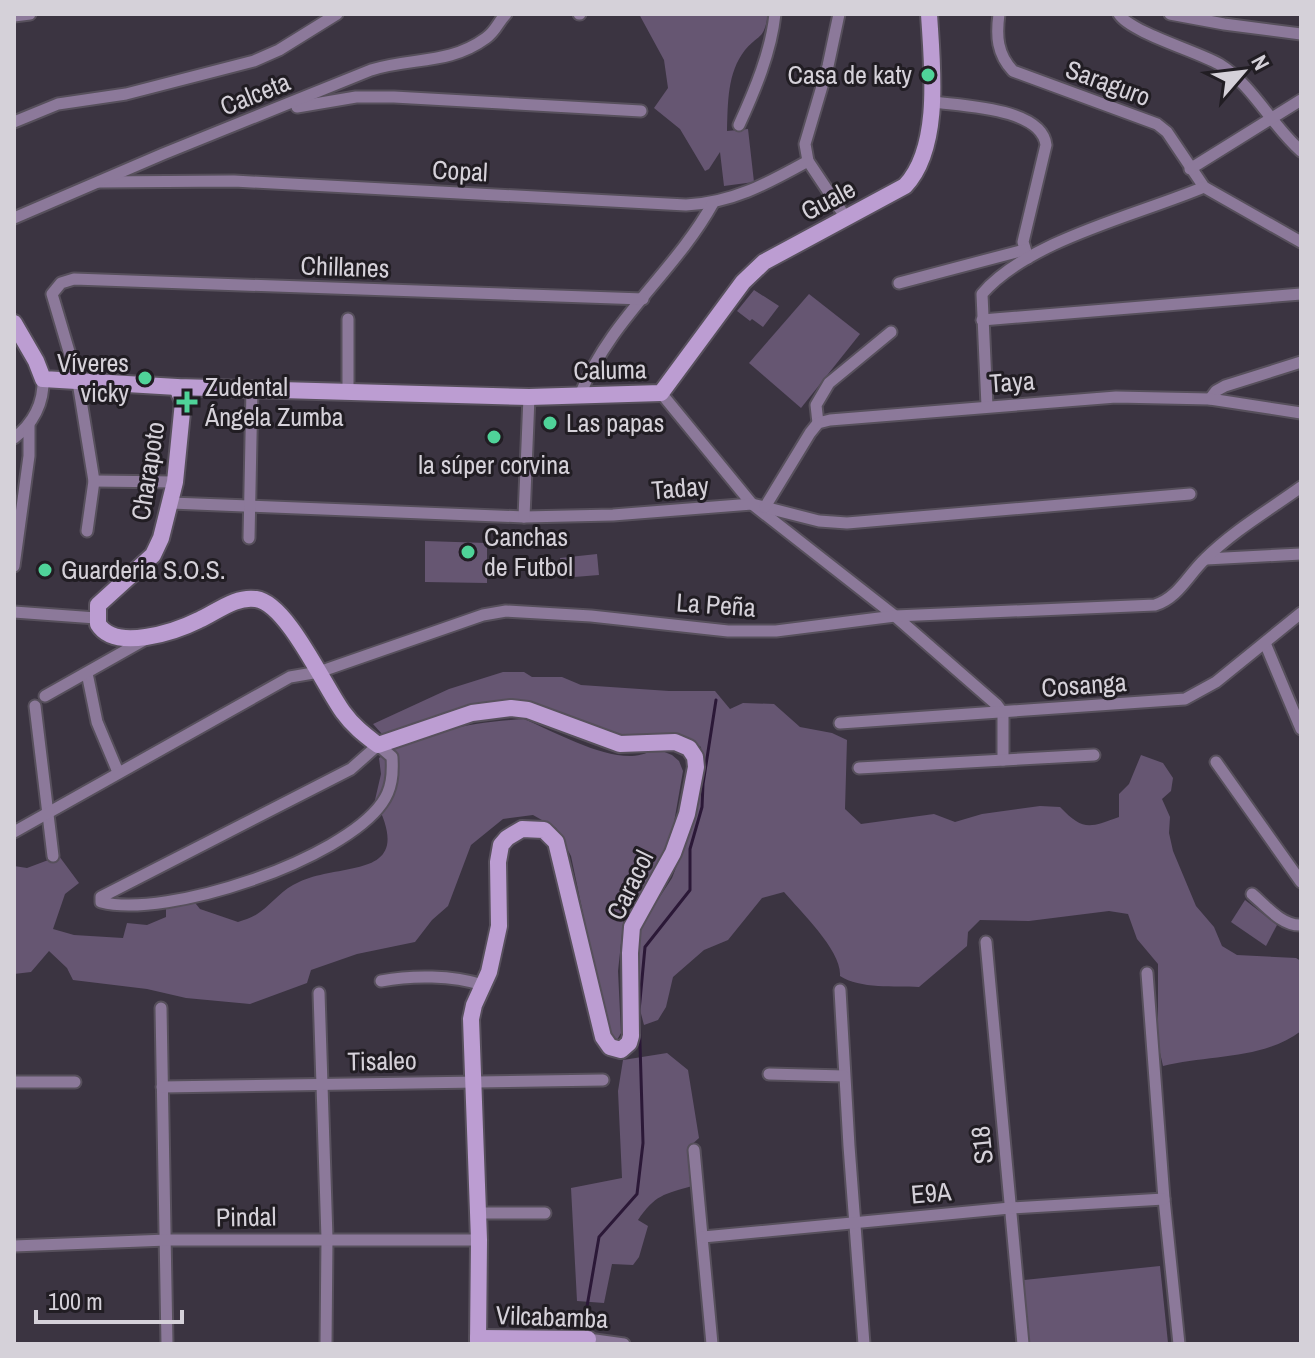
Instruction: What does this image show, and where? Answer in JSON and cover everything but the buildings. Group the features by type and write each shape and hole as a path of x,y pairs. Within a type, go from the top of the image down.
{"street":[{"path":"14,16 30,14"},
{"path":"14,122 58,104 126,94 254,61 279,50 337,14"},
{"name":"Calceta","path":"14,218 163,154 392,64 460,54 488,37 506,14"},
{"path":"739,125 757,85 774,28 775,14"},
{"path":"839,14 828,66 805,144 808,161 846,218"},
{"name":"Guale","path":"661,393 752,272 764,262 905,186 915,176 934,102 929,14"},
{"name":"Saraguro","path":"999,14 998,47 1003,60 1013,71 1157,124 1167,132 1204,187 1301,242"},
{"path":"1119,14 1131,26 1223,66 1249,90 1284,136 1301,151"},
{"path":"1170,14 1223,19 1301,34"},
{"path":"273,111 356,97 641,111"},
{"path":"1190,169 1301,100"},
{"path":"934,102 1012,114 1045,136 1046,145 1023,242 1026,254"},
{"name":"Copal","path":"99,182 234,181 686,205 713,203 753,191 808,161"},
{"path":"899,283 1026,254 1204,187"},
{"path":"580,395 590,369 622,320 643,299 713,203"},
{"path":"987,406 982,294 1026,254"},
{"name":"Chillanes","path":"78,382 52,294 61,283 74,279 643,299"},
{"path":"982,320 1301,294"},
{"path":"348,319 348,391"},
{"path":"14,323 43,379 42,397 29,425 14,438"},
{"path":"758,506 818,423 816,405 829,383 891,332"},
{"path":"1210,399 1225,386 1301,362"},
{"name":"Caluma","path":"43,379 177,387 529,397 661,393 758,506 895,616 1003,713"},
{"path":"78,382 94,481 87,531"},
{"name":"Charapoto","path":"96,618 101,600 153,555 161,538 175,482 183,402 177,387"},
{"path":"249,538 252,388"},
{"path":"524,517 529,397"},
{"name":"Taya","path":"818,423 1116,397 1210,399 1301,413"},
{"path":"14,566 29,456 29,425"},
{"path":"94,481 175,482"},
{"name":"La Peña","path":"14,832 290,677 319,672 456,622 506,611 591,616 728,631 776,631 895,616 1155,605 1174,595 1205,559 1243,528 1301,487"},
{"name":"Taday","path":"171,503 524,517 758,506 819,521 847,523 1190,494"},
{"path":"1205,559 1301,554"},
{"path":"45,696 150,636 199,620 242,599 260,599 275,608 354,727 378,745 392,757 393,777 383,802 369,818 336,842 297,863 203,895 136,906 108,904 101,902 101,897 351,769 378,745"},
{"path":"14,612 96,618 102,630 111,637 150,636"},
{"name":"Cosanga","path":"840,723 1185,699 1201,692 1301,613"},
{"path":"1265,643 1301,729"},
{"path":"87,673 97,722 118,772"},
{"path":"35,706 53,856"},
{"name":"Caracol","path":"378,745 472,713 511,708 528,710 620,744 679,742 689,748 695,757 687,814 673,853 632,927 632,1028 627,1046 616,1050 603,1037 559,848 544,830 522,829 501,845 498,862 499,926 483,985 472,1012 479,1240 478,1341"},
{"path":"1003,713 1003,760"},
{"path":"859,768 1094,755"},
{"path":"1216,762 1301,882"},
{"path":"1252,894 1276,915 1293,925 1301,925"},
{"name":"S18","path":"986,942 1023,1344"},
{"path":"1147,973 1164,1199 1179,1344"},
{"path":"381,981 417,977 483,985"},
{"path":"840,990 864,1344"},
{"path":"319,993 327,1238 326,1344"},
{"path":"161,1008 167,1344"},
{"path":"769,1074 844,1076"},
{"name":"Tisaleo","path":"162,1087 603,1080"},
{"path":"14,1082 75,1082"},
{"path":"694,1150 712,1344"},
{"name":"E9A","path":"703,1237 1010,1208 1164,1199"},
{"path":"478,1213 545,1213"},
{"name":"Pindal","path":"14,1246 167,1240 479,1240"},
{"name":"Vilcabamba","path":"478,1341 624,1344"}],"shaded area":[{"path":"639,14 768,14 763,32 739,59 728,99 727,131 748,129 754,182 724,186 720,152 705,171 680,129 654,108 668,88 664,60"},
{"path":"754,290 779,306 763,327 737,311"},
{"path":"809,294 860,334 801,408 749,363"},
{"path":"425,541 487,543 487,583 425,582"},
{"path":"597,554 599,575 562,578 560,558"},
{"path":"503,672 524,672 532,677 562,677 581,685 715,691 730,709 743,703 774,704 800,727 832,733 847,740 845,809 861,824 934,814 955,822 982,814 1040,806 1060,807 1081,824 1093,825 1119,817 1119,794 1129,784 1141,755 1163,763 1173,778 1171,791 1162,799 1170,817 1169,833 1173,851 1196,906 1214,927 1222,946 1237,955 1296,958 1301,961 1301,1031 1270,1047 1252,1052 1163,1066 1158,1044 1158,964 1137,939 1128,914 1109,911 1029,921 980,920 968,932 967,946 919,987 878,986 857,983 840,976 839,966 828,944 784,892 762,898 728,940 704,950 673,977 666,1007 658,1020 644,1025 634,987 637,932 672,878 695,819 702,764 701,747 683,735 631,739 532,702 482,703 434,721 382,734 373,724 449,689"},
{"path":"524,719 577,743 619,755 635,756 657,749 672,755 683,771 672,834 654,875 624,915 618,971 621,1033 617,1040 609,1038 571,856 556,828 533,815 503,819 471,845 448,906 415,942 357,954 311,970 307,983 250,1004 186,998 147,989 73,980 67,968 49,951 31,972 14,974 14,866 27,868 59,856 79,883 65,894 53,929 74,935 123,938 127,923 147,925 166,917 166,903 192,899 200,909 238,922 258,914 299,882 370,864 381,856 387,844 386,826 375,800 381,774 379,758 413,741 449,730"},
{"path":"1245,900 1277,925 1266,946 1231,922"},
{"path":"667,1053 688,1070 699,1138 689,1147 692,1186 661,1197 644,1212 638,1220 648,1226 639,1257 633,1265 612,1264 604,1303 577,1301 571,1188 622,1178 618,1091 623,1060"},
{"path":"1160,1266 1168,1343 1029,1344 1024,1280"}],"waterway":[{"path":"585,1318 599,1237 637,1194 643,1143 639,1011 645,947 690,890 690,849 702,807 716,700"}],"place":[{"name":"Casa de katy","path":"928,75"},
{"name":"Víveres vicky","path":"145,378"},
{"name":"Zudental Ángela Zumba","path":"187,402"},
{"name":"Las papas","path":"550,423"},
{"name":"la súper corvina","path":"494,437"},
{"name":"Canchas de Futbol","path":"468,552"},
{"name":"Guarderia S.O.S.","path":"45,570"}]}
